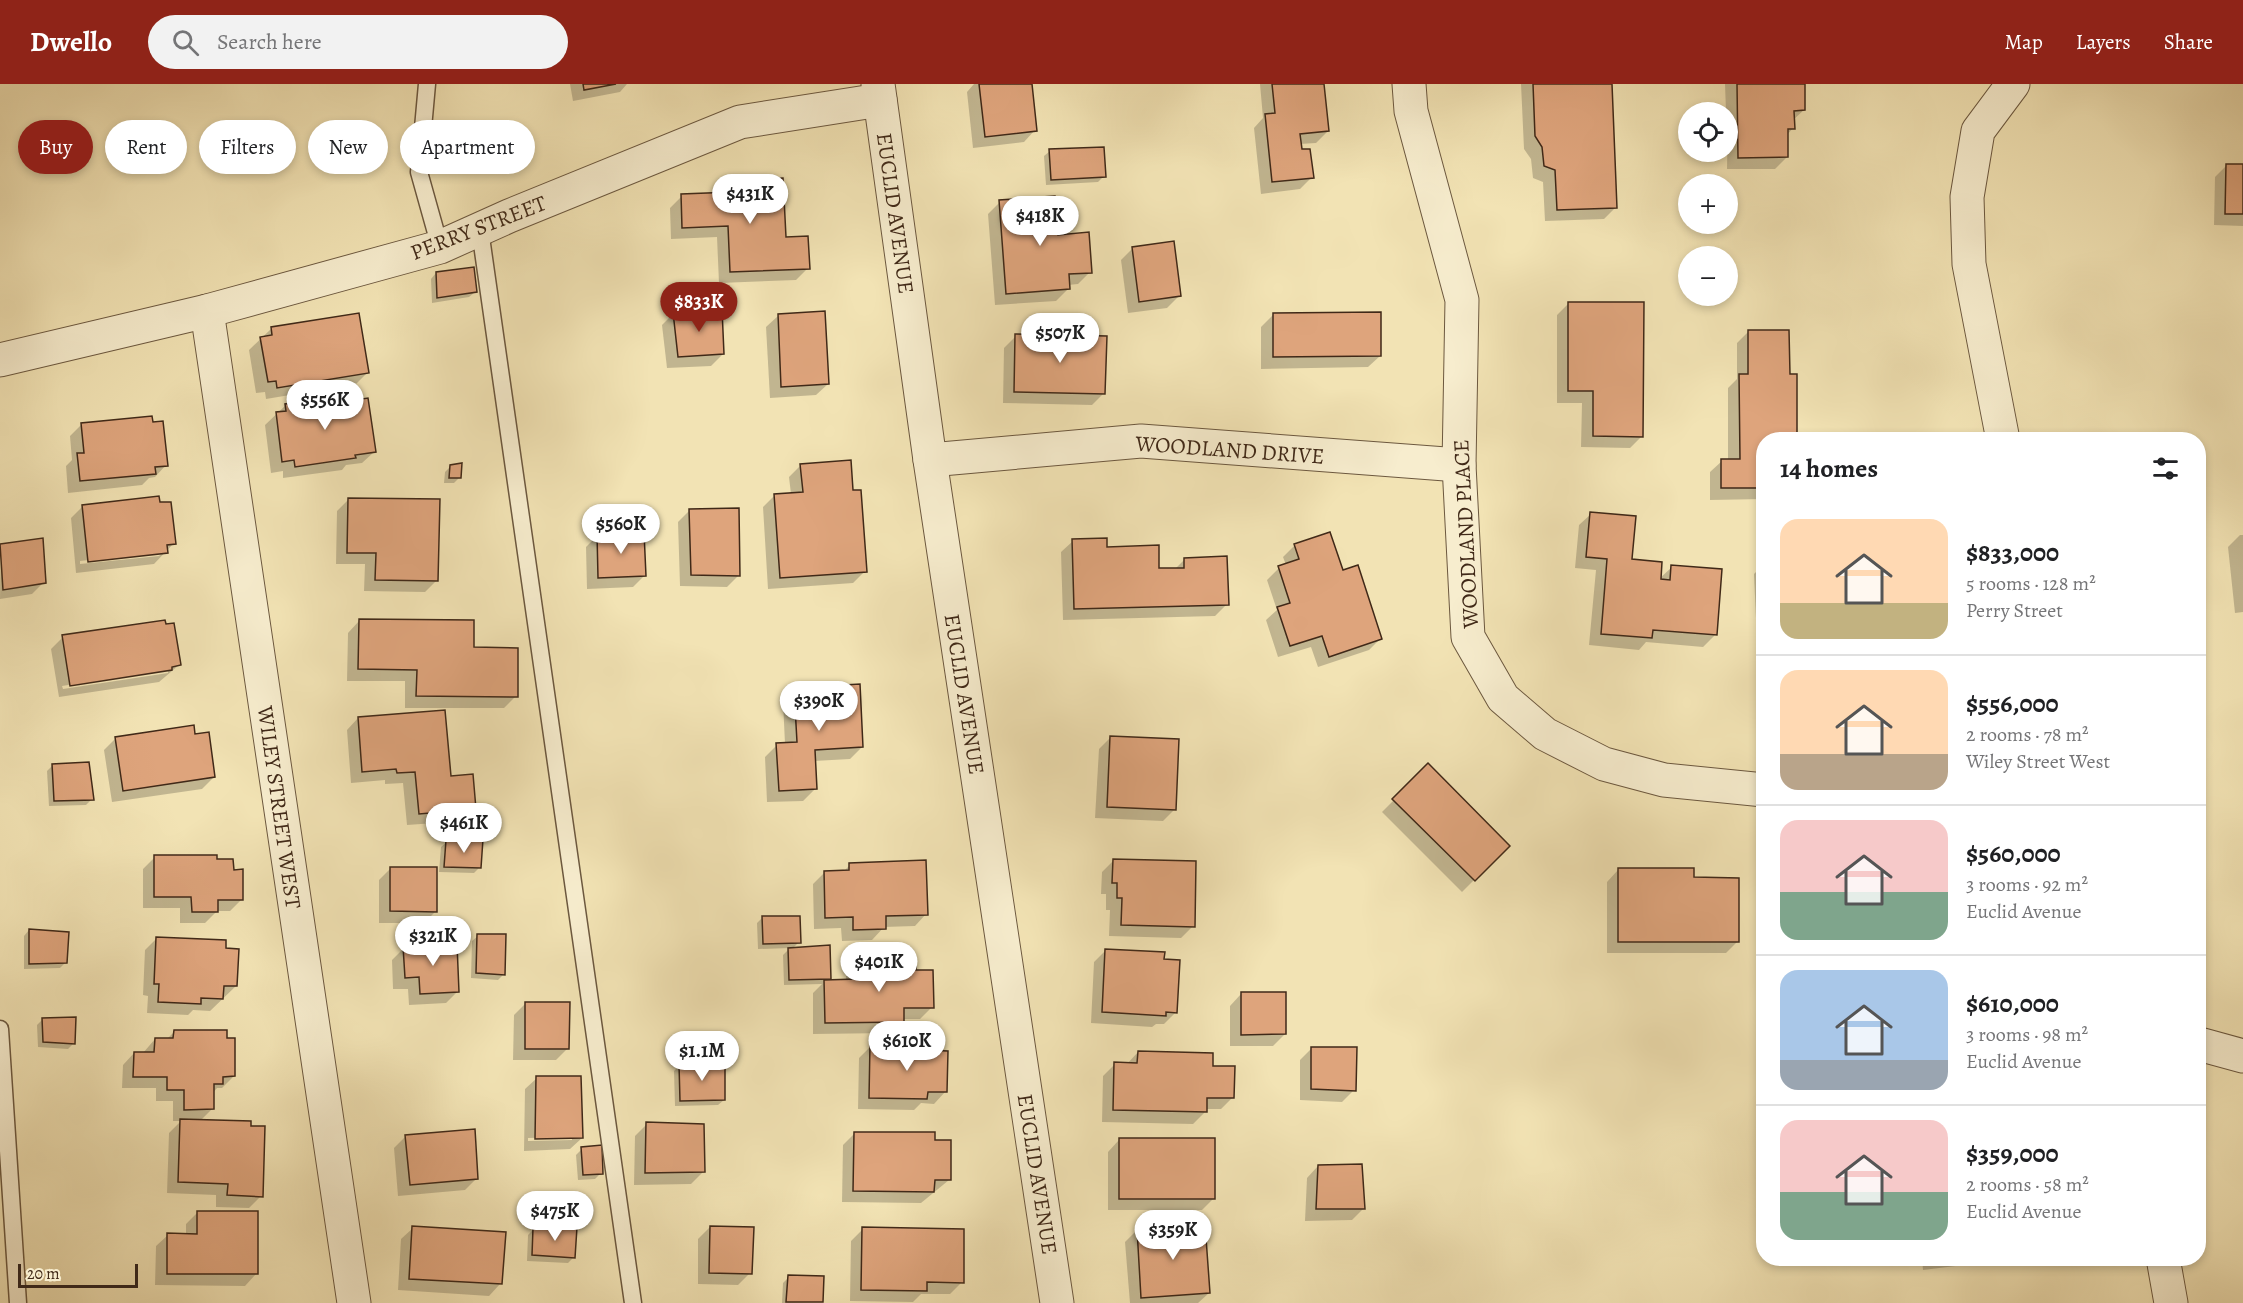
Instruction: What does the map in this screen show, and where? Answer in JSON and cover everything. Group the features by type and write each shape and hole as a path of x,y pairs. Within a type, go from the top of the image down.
{"street":[{"name":"WOODLAND PLACE","path":"1409,84 1411,111 1462,300 1459,465 1468,637 1503,698 1545,734 1604,765 1664,780 1756,789"},
{"path":"2002,432 1968,264 1967,197 1978,131 2013,84"},
{"name":"PERRY STREET","path":"0,360 207,311 440,247 509,216 740,122 879,92"},
{"name":"EUCLID AVENUE","path":"879,92 930,460 1057,1303"},
{"name":"WILEY STREET WEST","path":"207,311 354,1303"},
{"name":"WOODLAND DRIVE","path":"930,460 1141,441 1459,465"},
{"path":"2206,1046 2243,1056"},
{"path":"2164,1266 2171,1303"}],"lane":[{"path":"427,84 419,172 440,247"},
{"path":"480,230 633,1303"},
{"path":"0,1029 18,1303"}],"building":[{"path":"583,84 616,84 584,90"},
{"path":"979,84 1032,84 1037,131 985,137"},
{"path":"1272,84 1324,84 1329,131 1300,134 1302,149 1310,149 1314,178 1272,182 1265,114 1275,113"},
{"path":"1533,84 1612,84 1617,208 1557,210 1555,170 1544,166 1542,147 1535,136"},
{"path":"1737,84 1805,84 1805,110 1794,111 1795,129 1788,129 1788,157 1738,158"},
{"path":"1104,147 1106,177 1051,180 1049,149"},
{"path":"2226,164 2243,164 2243,214 2225,214"},
{"path":"783,178 786,237 808,236 810,269 730,272 728,226 682,228 681,194 733,192 733,180"},
{"path":"1055,196 1058,235 1089,232 1092,273 1069,274 1070,289 1006,294 999,200"},
{"path":"1174,241 1181,296 1139,302 1132,247"},
{"path":"474,267 477,292 437,298 436,272"},
{"path":"1568,302 1644,302 1643,437 1593,436 1593,391 1568,391"},
{"path":"722,309 724,354 678,357 673,312"},
{"path":"825,311 829,384 781,387 778,314"},
{"path":"1381,312 1381,356 1273,357 1273,313"},
{"path":"359,313 369,373 277,388 276,381 268,382 260,337 272,335 271,327"},
{"path":"1748,330 1789,330 1790,374 1797,374 1797,432 1756,432 1756,488 1721,488 1721,459 1740,459 1739,374 1748,374"},
{"path":"1015,334 1107,336 1105,394 1014,392"},
{"path":"348,395 349,401 368,398 376,452 355,455 356,458 295,467 294,460 282,462 276,412 286,411 285,404"},
{"path":"152,416 153,422 163,421 168,466 155,467 156,474 80,481 77,453 84,453 81,423"},
{"path":"851,460 853,490 861,490 867,572 780,578 774,494 803,492 800,464"},
{"path":"462,463 461,478 449,478 450,465"},
{"path":"159,496 160,502 171,502 176,544 167,545 168,553 88,562 82,505"},
{"path":"348,498 440,499 438,581 375,580 376,553 347,553"},
{"path":"739,508 740,576 691,575 689,509"},
{"path":"1590,512 1636,516 1632,559 1662,562 1661,579 1670,580 1671,565 1722,569 1717,635 1653,630 1652,638 1601,634 1607,559 1586,557"},
{"path":"644,532 646,576 598,578 597,533"},
{"path":"1330,532 1343,570 1358,565 1382,639 1329,657 1322,636 1290,646 1277,607 1290,603 1278,566 1299,559 1294,544"},
{"path":"43,538 46,583 3,590 0,544"},
{"path":"1107,538 1107,547 1159,545 1159,568 1184,568 1184,558 1227,556 1229,605 1074,609 1072,539"},
{"path":"359,619 474,620 474,647 518,648 518,697 416,696 417,670 358,669"},
{"path":"165,620 166,624 174,623 181,665 172,667 172,670 70,686 62,635"},
{"path":"860,684 863,747 815,750 817,789 779,791 776,743 797,742 794,688"},
{"path":"445,710 451,776 473,774 476,809 419,814 415,772 397,773 396,769 362,772 358,717"},
{"path":"194,725 195,734 209,732 215,777 123,791 115,737"},
{"path":"1110,736 1179,739 1176,810 1107,807"},
{"path":"89,762 94,800 54,801 52,764"},
{"path":"1428,763 1510,846 1475,881 1392,799"},
{"path":"483,839 481,868 444,867 446,840"},
{"path":"154,855 217,855 217,859 233,859 234,870 243,869 243,900 218,900 218,912 192,912 191,897 154,897"},
{"path":"1113,859 1196,861 1195,927 1121,925 1122,898 1117,898 1117,883 1112,883"},
{"path":"926,860 928,915 886,916 886,929 853,930 853,917 825,918 824,871 849,870 849,863"},
{"path":"390,867 437,867 437,912 390,911"},
{"path":"1618,868 1694,868 1694,877 1739,878 1739,942 1618,942"},
{"path":"762,916 800,916 801,943 763,944"},
{"path":"29,929 69,932 67,963 29,964"},
{"path":"477,934 506,934 505,975 476,973"},
{"path":"156,937 226,940 226,948 239,949 237,986 224,986 223,999 201,998 201,1004 158,1002 159,984 154,984"},
{"path":"457,944 459,992 420,994 419,977 405,978 403,946"},
{"path":"830,945 831,979 789,980 788,948"},
{"path":"1105,949 1165,952 1164,959 1180,960 1177,1013 1166,1012 1166,1016 1102,1012"},
{"path":"857,962 916,962 916,970 933,970 934,1008 904,1008 904,1022 825,1023 824,980 857,979"},
{"path":"1241,992 1286,992 1286,1034 1241,1035"},
{"path":"525,1002 570,1002 569,1049 525,1049"},
{"path":"76,1017 75,1044 43,1042 42,1018"},
{"path":"174,1030 227,1030 227,1038 235,1038 235,1076 223,1077 223,1084 214,1084 214,1109 184,1110 184,1090 167,1090 167,1077 133,1077 134,1052 154,1052 155,1038 173,1038"},
{"path":"870,1044 924,1045 924,1050 948,1051 947,1092 928,1092 927,1099 869,1098"},
{"path":"1311,1047 1357,1047 1356,1091 1311,1089"},
{"path":"1138,1051 1213,1053 1213,1066 1235,1066 1234,1098 1207,1098 1207,1112 1113,1110 1114,1062 1137,1063"},
{"path":"679,1064 725,1065 725,1100 680,1101"},
{"path":"536,1076 581,1076 583,1138 535,1139"},
{"path":"180,1119 251,1121 251,1126 265,1126 263,1197 227,1195 228,1184 178,1182"},
{"path":"646,1122 704,1124 705,1172 645,1173"},
{"path":"475,1129 478,1179 410,1185 405,1135"},
{"path":"854,1132 935,1132 935,1140 951,1140 951,1180 935,1180 934,1192 853,1191"},
{"path":"1119,1138 1215,1138 1215,1199 1119,1199"},
{"path":"602,1145 603,1174 583,1175 581,1147"},
{"path":"1362,1164 1365,1209 1316,1209 1318,1165"},
{"path":"197,1211 258,1211 258,1274 167,1274 167,1233 197,1234"},
{"path":"1205,1224 1210,1293 1141,1298 1137,1229"},
{"path":"412,1226 506,1232 502,1284 409,1279"},
{"path":"710,1226 754,1227 752,1274 709,1273"},
{"path":"577,1227 575,1258 532,1255 533,1228"},
{"path":"862,1227 964,1229 964,1283 927,1282 927,1291 861,1290"},
{"path":"788,1275 824,1276 823,1302 786,1302"}]}
